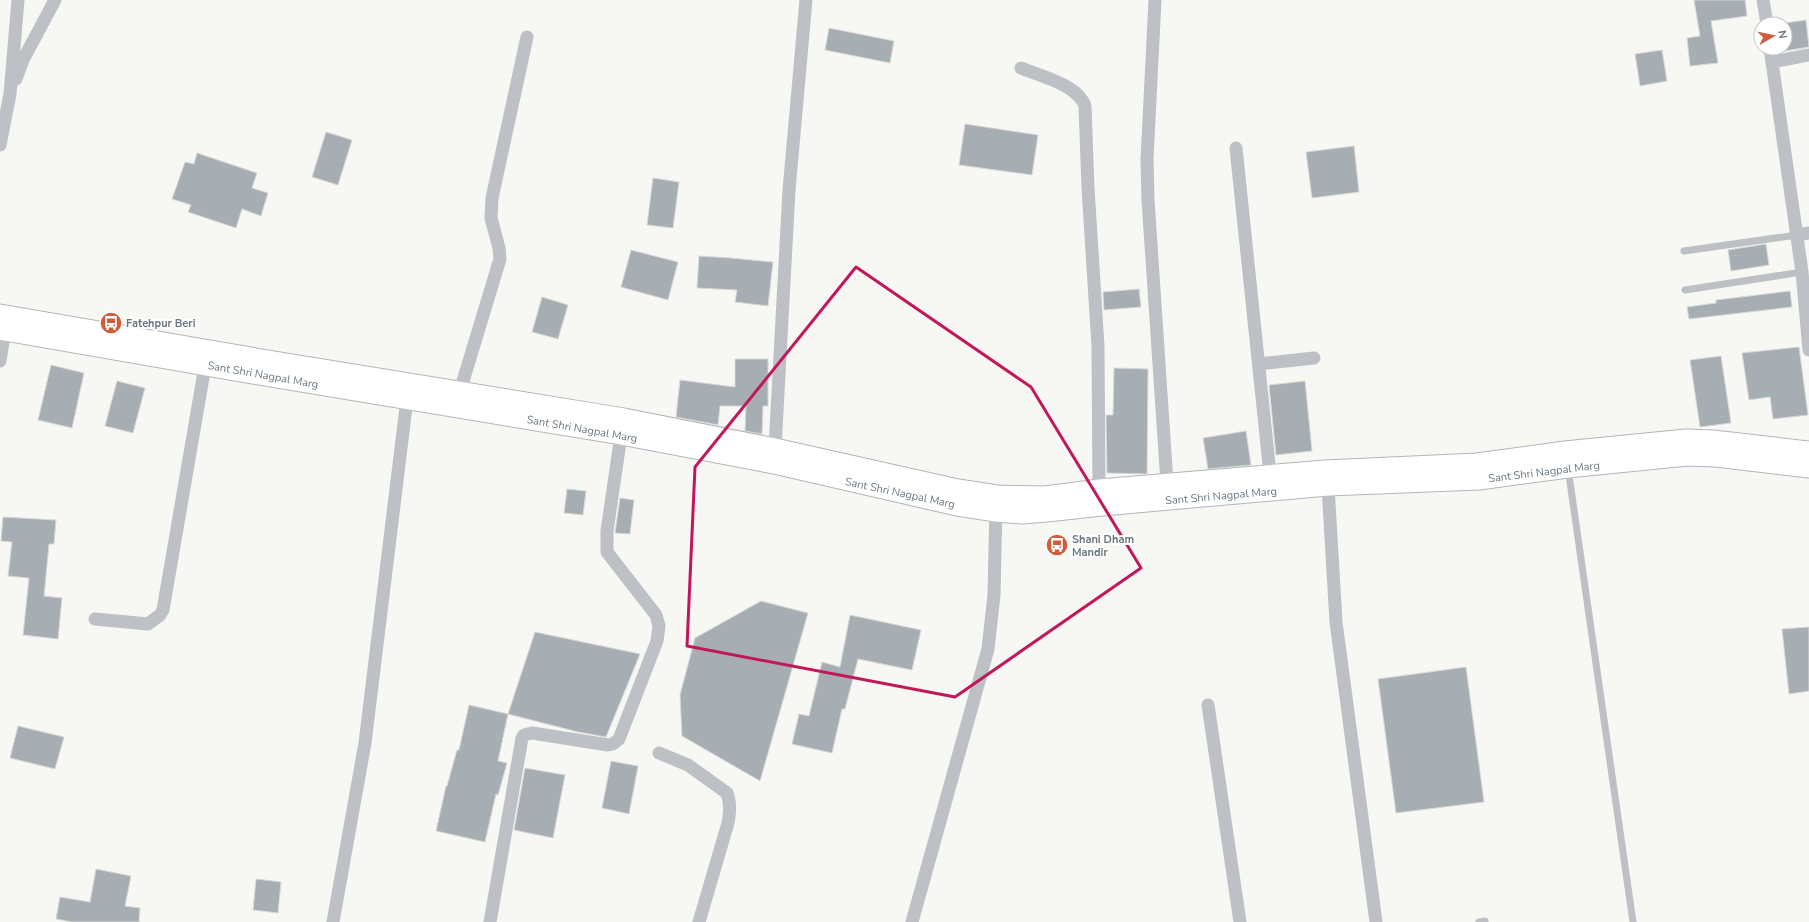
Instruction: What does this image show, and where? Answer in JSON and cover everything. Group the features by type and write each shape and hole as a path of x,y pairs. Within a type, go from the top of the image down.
{"main road":[{"name":"Sant Shri Nagpal Marg","path":"3,323 264,360 460,390 624,418 775,448 958,489 1022,514 1328,486 1479,480 1568,468 1687,456 1716,457 1809,468"},
{"name":"Sant Shri Nagpal Marg","path":"3,323 205,366 621,435 774,464 957,506 996,504 1099,489 1270,474 1476,463 1573,450 1686,439 1713,440 1809,451"}],"street":[{"path":"0,145 10,94 18,0"},
{"path":"10,94 23,60 55,0"},
{"path":"775,448 789,190 806,0"},
{"path":"1155,0 1147,159 1167,483"},
{"path":"1763,0 1766,16"},
{"path":"460,390 500,260 500,248 491,218 492,198 527,37"},
{"path":"1772,62 1809,55"},
{"path":"1771,56 1803,234 1804,280 1809,350"},
{"path":"1021,68 1074,90 1083,98 1085,106 1088,188 1098,346 1099,489"},
{"path":"1236,148 1270,474"},
{"path":"0,361 3,323"},
{"path":"1259,364 1314,358"},
{"path":"95,619 148,624 160,615 163,610 205,366"},
{"path":"333,922 365,743 407,399"},
{"path":"490,922 522,738 524,735 532,733 608,744 616,742 620,739 657,641 659,626 656,615 607,552 607,531 621,435"},
{"path":"1328,486 1336,622 1376,922"},
{"path":"912,922 988,649 994,595 996,504"},
{"path":"1208,705 1240,922"},
{"path":"659,752 688,765 727,793 729,797 730,812 728,823 699,922"}],"lane":[{"path":"1684,251 1803,234"},
{"path":"1686,290 1804,280"},
{"path":"1568,468 1633,922"}],"highlighted area":[{"path":"856,267 1031,387 1141,568 955,697 687,646 695,467"}],"building":[{"path":"1694,0 1745,0 1747,16 1711,21 1718,63 1690,66 1687,38 1700,36"},
{"path":"1806,20 1809,47 1793,50 1793,22"},
{"path":"829,28 894,41 890,63 825,50"},
{"path":"1662,50 1667,81 1640,86 1635,54"},
{"path":"965,124 1038,135 1032,175 959,165"},
{"path":"326,132 352,140 338,185 312,177"},
{"path":"1354,146 1359,192 1312,198 1306,152"},
{"path":"197,153 257,173 252,188 268,193 261,216 242,209 236,228 188,212 191,205 172,199 185,162 194,164"},
{"path":"653,178 679,182 673,228 647,225"},
{"path":"1766,244 1769,265 1731,271 1728,250"},
{"path":"631,250 678,262 668,300 621,287"},
{"path":"699,256 773,262 768,306 735,302 737,290 697,288"},
{"path":"1139,289 1141,307 1104,310 1103,292"},
{"path":"1790,291 1792,307 1689,319 1687,307 1716,303 1716,300"},
{"path":"542,297 568,305 558,339 532,332"},
{"path":"1799,347 1808,415 1773,419 1770,397 1749,400 1742,353"},
{"path":"1721,356 1731,423 1700,427 1690,360"},
{"path":"735,359 768,359 768,406 763,406 762,434 745,431 746,406 720,406 718,425 676,417 680,380 735,387"},
{"path":"51,365 84,373 72,428 38,420"},
{"path":"1114,368 1148,369 1147,474 1107,473 1106,415 1113,415"},
{"path":"117,381 145,388 133,433 105,426"},
{"path":"1305,381 1312,451 1276,455 1269,385"},
{"path":"1246,431 1251,465 1208,469 1203,438"},
{"path":"567,489 586,491 583,515 564,513"},
{"path":"620,498 634,500 630,534 615,533"},
{"path":"3,517 56,520 54,544 49,544 44,596 62,598 58,639 23,635 29,578 8,576 12,542 1,541"},
{"path":"761,601 808,613 760,781 682,736 680,695 695,638"},
{"path":"850,615 921,630 912,670 858,659 845,709 842,709 832,753 792,744 799,714 809,716 822,662 840,667"},
{"path":"1809,627 1809,691 1789,694 1782,629"},
{"path":"535,632 640,654 606,737 578,732 508,714"},
{"path":"1466,667 1484,802 1396,813 1378,679"},
{"path":"469,705 508,714 498,761 507,763 498,795 496,794 485,842 436,831 446,786 457,750 459,750"},
{"path":"18,726 64,737 55,769 10,758"},
{"path":"611,761 638,766 629,814 602,808"},
{"path":"525,768 565,775 553,838 514,830"},
{"path":"96,869 131,876 125,906 140,908 139,922 72,922 56,919 60,897 90,902"},
{"path":"256,879 281,882 278,913 253,910"}],"place":[{"name":"Fatehpur Beri","path":"111,323"},
{"name":"Shani Dham Mandir","path":"1057,545"}]}
